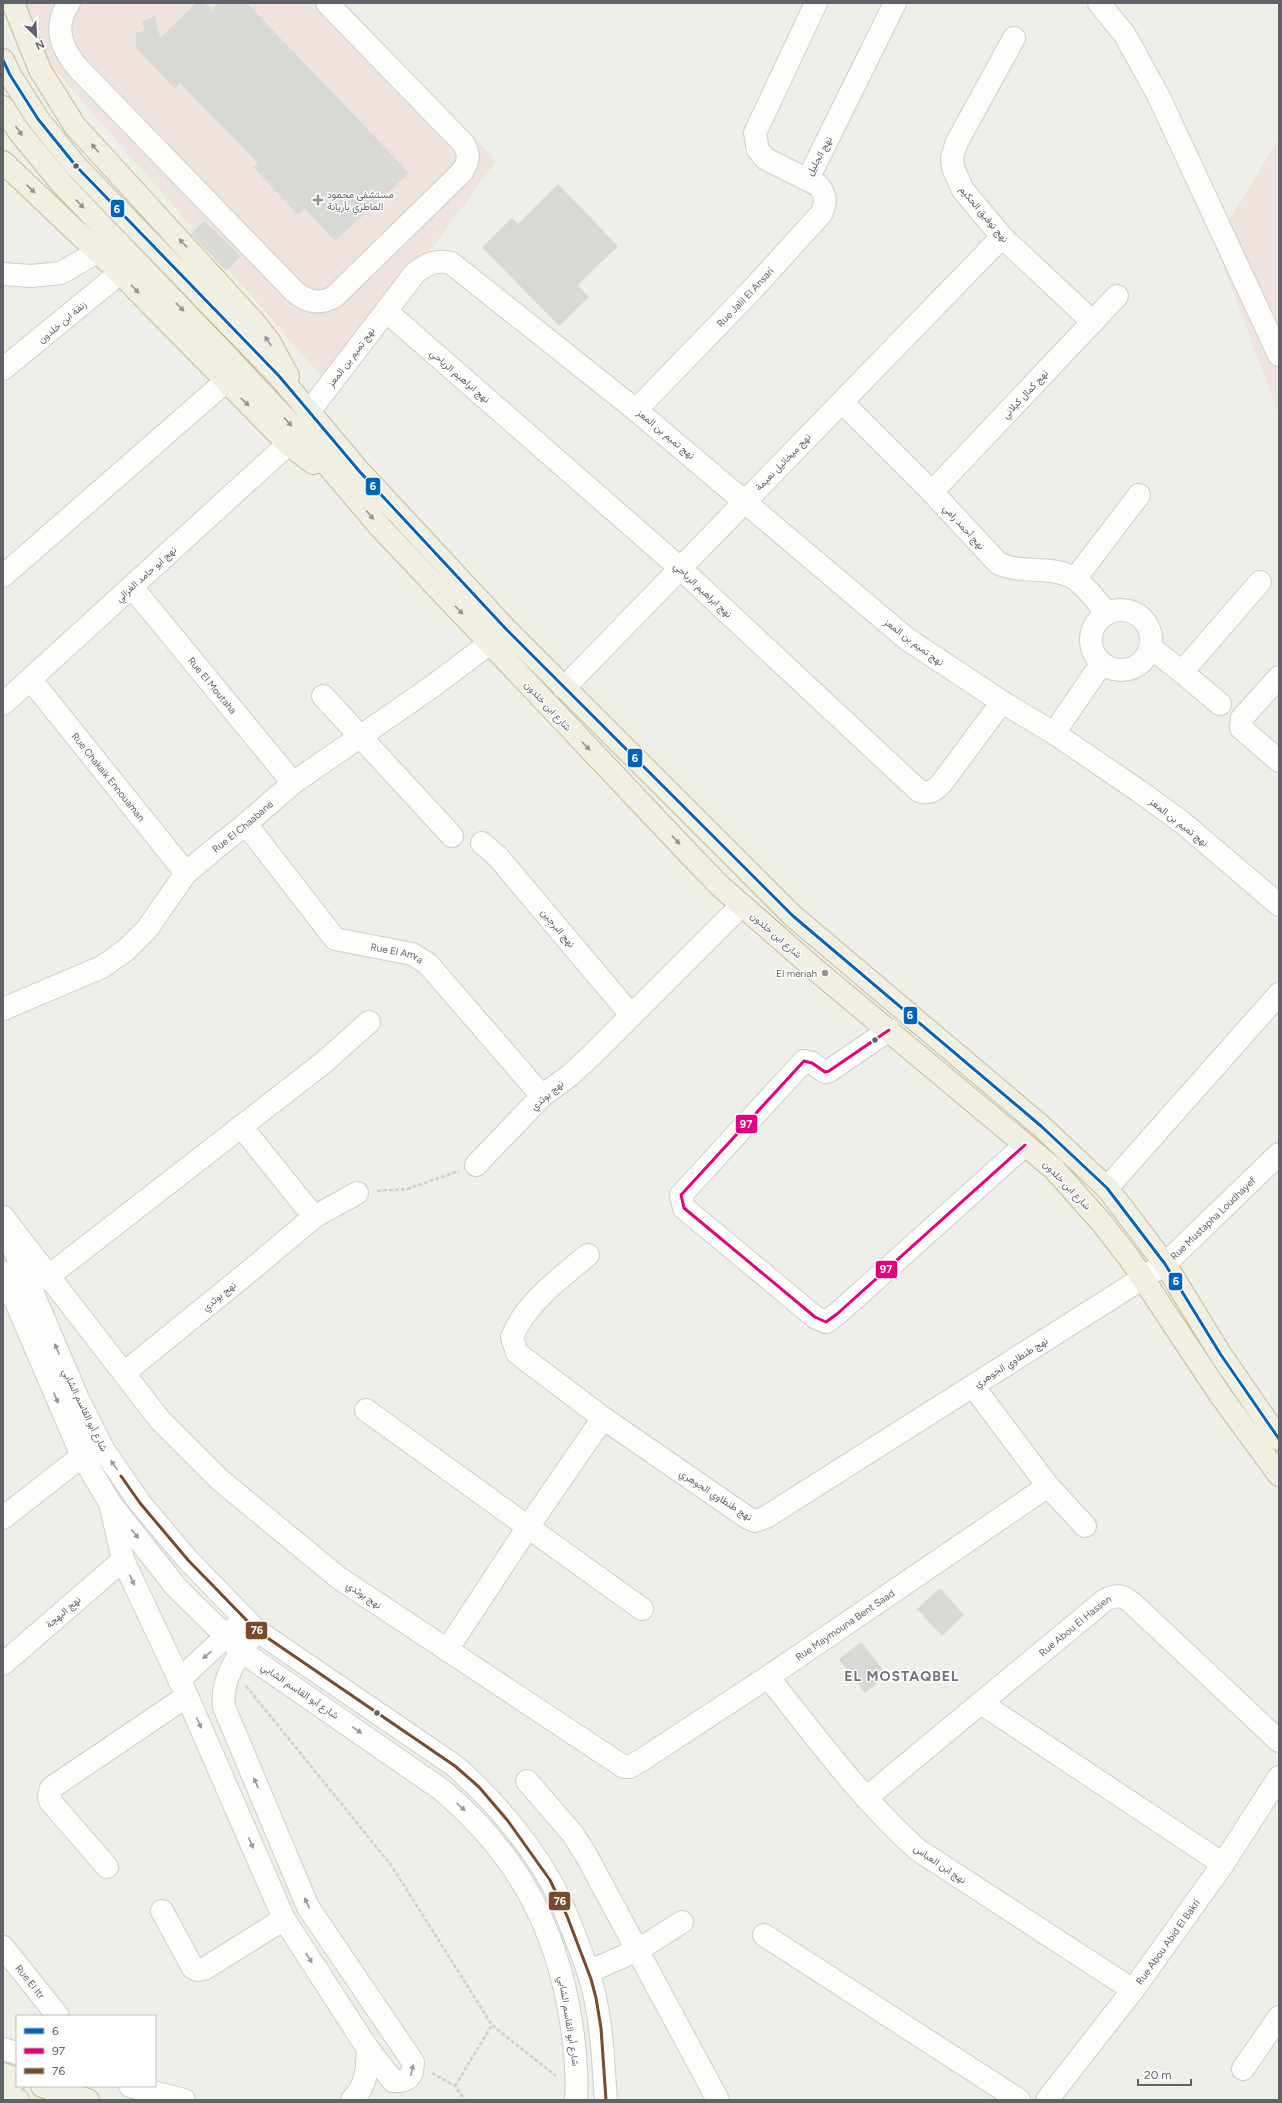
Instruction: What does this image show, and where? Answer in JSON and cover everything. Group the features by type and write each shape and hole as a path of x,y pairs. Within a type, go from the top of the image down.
{"highway":[{"path":"13,3 40,70 76,126 254,322 282,364 304,407"},
{"path":"3,60 23,96 54,140 100,192 168,260 304,407 433,552 564,688 793,916 1047,1131 1107,1188 1165,1264 1221,1355 1279,1439"},
{"path":"3,107 36,153 95,220 266,398 344,486"},
{"path":"3,162 120,273 225,382 288,444 344,486"},
{"name":"شارع ابن خلدون","path":"344,486 381,528 686,851 742,905 817,971 1025,1145 1054,1170 1078,1194 1144,1279 1221,1396 1279,1475"},
{"path":"3,2074 16,2078"},
{"path":"45,2087 88,2100"},
{"path":"3,2095 18,2100"}],"street":[{"path":"69,3 64,9 59,26 61,40 67,55 78,68 295,292 308,301 325,302 334,297 462,172 466,166 468,155 463,143 327,3"},
{"name":"نهج الجليل","path":"816,3 755,133 756,141 762,155 808,179 896,3"},
{"path":"1107,6 1125,35 1159,97 1279,355"},
{"name":"نهج توفيق الحكيم","path":"1014,38 956,142 952,157 953,168 963,190 1002,237 1093,322"},
{"name":"Rue Jalil El Ansari","path":"636,410 750,292 821,214 826,199 823,191 818,185 808,179"},
{"name":"نهج ميخائيل نعيمة","path":"564,688 1002,237"},
{"path":"3,274 31,276 61,273 97,252"},
{"name":"نهج تميم بن المعز","path":"304,407 386,311 415,273 431,262 442,261 451,263 636,410 907,639 1002,702 1054,733 1183,822 1279,905"},
{"name":"زنقة ابن خلدون","path":"3,369 120,273"},
{"name":"نهج كمال كيلاني","path":"932,492 1117,296"},
{"name":"نهج ابراهيم الرياحي","path":"386,311 680,568 919,791 927,793 935,790 941,784 1002,702"},
{"path":"3,576 225,382"},
{"name":"نهج أحمد رامي","path":"842,402 932,492 998,563 1010,568 1060,573 1075,579 1107,613"},
{"name":"نهج ابو حامد الغزالي","path":"3,704 288,444"},
{"path":"1075,579 1139,496"},
{"path":"1182,672 1260,582"},
{"name":"Rue El Moutaha","path":"132,587 293,783"},
{"path":"1118,610 1130,611 1141,616 1148,626 1152,637 1151,648 1145,659 1136,666 1125,670 1113,669 1102,663 1095,654 1091,643 1095,626 1107,613 1118,610"},
{"name":"Rue El Chaabane","path":"3,1009 102,967 126,950 147,929 186,873 293,783 360,737 490,643"},
{"path":"1151,648 1220,704"},
{"path":"1054,733 1102,663"},
{"path":"1279,677 1242,718 1240,723 1241,728 1279,761"},
{"name":"Rue Chakaik Ennouaman","path":"31,680 186,873"},
{"path":"322,696 452,836"},
{"name":"Rue El Amra","path":"246,824 335,939 412,954 428,964 542,1096"},
{"name":"نهج البرجين","path":"482,843 498,857 631,1015"},
{"name":"نهج بوثدي","path":"476,1166 542,1096 569,1076 742,905"},
{"path":"1107,1188 1279,994"},
{"path":"14,1282 50,1275 323,1063 369,1022"},
{"path":"889,1030 829,1071 825,1072 812,1063 804,1061 681,1195 684,1208 815,1317 826,1322 838,1314 1025,1145"},
{"path":"240,1126 314,1217"},
{"name":"Rue Mustapha Loudhayef","path":"1144,1279 1165,1264 1279,1154"},
{"name":"نهج بوثدي","path":"124,1373 314,1217 356,1193"},
{"name":"نهج بوثدي","path":"3,1217 50,1275 160,1420 232,1490 339,1578 447,1650 624,1766 629,1767 640,1761"},
{"name":"شارع أبو القاسم الشابي","path":"3,1223 14,1282 82,1456 110,1503 176,1587 233,1652 442,1790 464,1808 499,1847 543,1919 556,1952 566,1988 576,2056 577,2091"},
{"name":"نهج طنطاوي الجوهري","path":"588,1255 539,1298 515,1329 512,1338 517,1354 603,1418 754,1521 766,1518 1144,1279"},
{"name":"شارع أبو القاسم الشابي","path":"14,1282 78,1399 103,1449 140,1503 188,1560 250,1624 456,1766 479,1787 508,1821 550,1880 567,1916 588,1972 596,1998 601,2028 606,2100"},
{"path":"973,1386 1048,1486 1085,1526"},
{"path":"366,1410 642,1609"},
{"path":"447,1650 528,1527 603,1418"},
{"path":"3,1518 82,1456"},
{"name":"Rue Maymouna Bent Saad","path":"640,1761 768,1677 1048,1486"},
{"path":"110,1503 123,1560 183,1688 284,1919 368,2049 393,2081 402,2082 409,2079 413,2072 413,2062 308,1906 224,1707 222,1694 233,1652 250,1624"},
{"name":"نهج البهجة","path":"3,1664 123,1560"},
{"name":"Rue Abou El Hassen","path":"866,1798 1105,1600 1114,1595 1121,1596 1132,1603 1279,1741"},
{"path":"107,1867 50,1801 50,1788 233,1652"},
{"name":"نهج ابن العباس","path":"768,1677 866,1798 893,1828 918,1850 1133,1990"},
{"path":"981,1703 1223,1864"},
{"name":"Rue Abou Abid El Bakri","path":"1047,2100 1133,1990 1223,1864 1279,1777"},
{"path":"527,1781 572,1833 586,1855 718,2100"},
{"path":"162,1911 193,1968 198,1970 204,1969 284,1919"},
{"path":"588,1972 638,1950 682,1922"},
{"path":"764,1935 1019,2100"},
{"name":"Rue El Itr","path":"3,1947 57,2015"},
{"path":"1243,2069 1279,2017"},
{"path":"3,2049 16,2053"},
{"path":"352,2100 360,2092 366,2077 368,2049"},
{"path":"134,2087 184,2100"}],"path":[{"path":"356,1193 407,1189 476,1166"},
{"path":"233,1652 391,1865 492,2025 577,2091"},
{"path":"455,2086 492,2025"},
{"path":"413,2062 455,2086 465,2099"}],"shaded area":[{"name":"مستشفى محمود الماطري بأريانة","path":"27,3 345,3 496,161 440,238 326,382 64,80 47,58 23,11"},
{"path":"1279,138 1279,414 1215,244"}],"building":[{"path":"196,3 205,3 211,10 219,3 247,3 409,173 335,241 305,209 298,215 253,167 258,163 180,83 175,89 136,48 136,33 145,31 142,22 155,16 160,38"},
{"path":"558,184 618,246 578,285 589,297 559,326 482,247 512,218 518,224"},
{"path":"204,221 241,256 226,271 191,234"},
{"path":"940,1588 964,1615 942,1636 917,1609"},
{"path":"861,1642 884,1671 874,1680 877,1684 865,1693 839,1659"}],"transit line":[{"name":"6","path":"3,60 10,75 38,119 76,166 279,376 360,472 506,629 793,916 1041,1126 1107,1188 1165,1264 1221,1355 1279,1439"},
{"name":"97","path":"889,1030 829,1071 825,1072 812,1063 804,1061 681,1195 684,1208 815,1317 826,1322 837,1314 1025,1145"},
{"name":"76","path":"121,1476 140,1503 188,1560 256,1630 455,1766 479,1787 508,1821 550,1880 567,1916 591,1979 601,2028 606,2100"}],"place":[{"name":"مستشفى محمود الماطري بأريانة","path":"318,200"},
{"name":"El meriah","path":"825,973"}],"district":[{"name":"EL MOSTAQBEL","path":"902,1676"}]}
